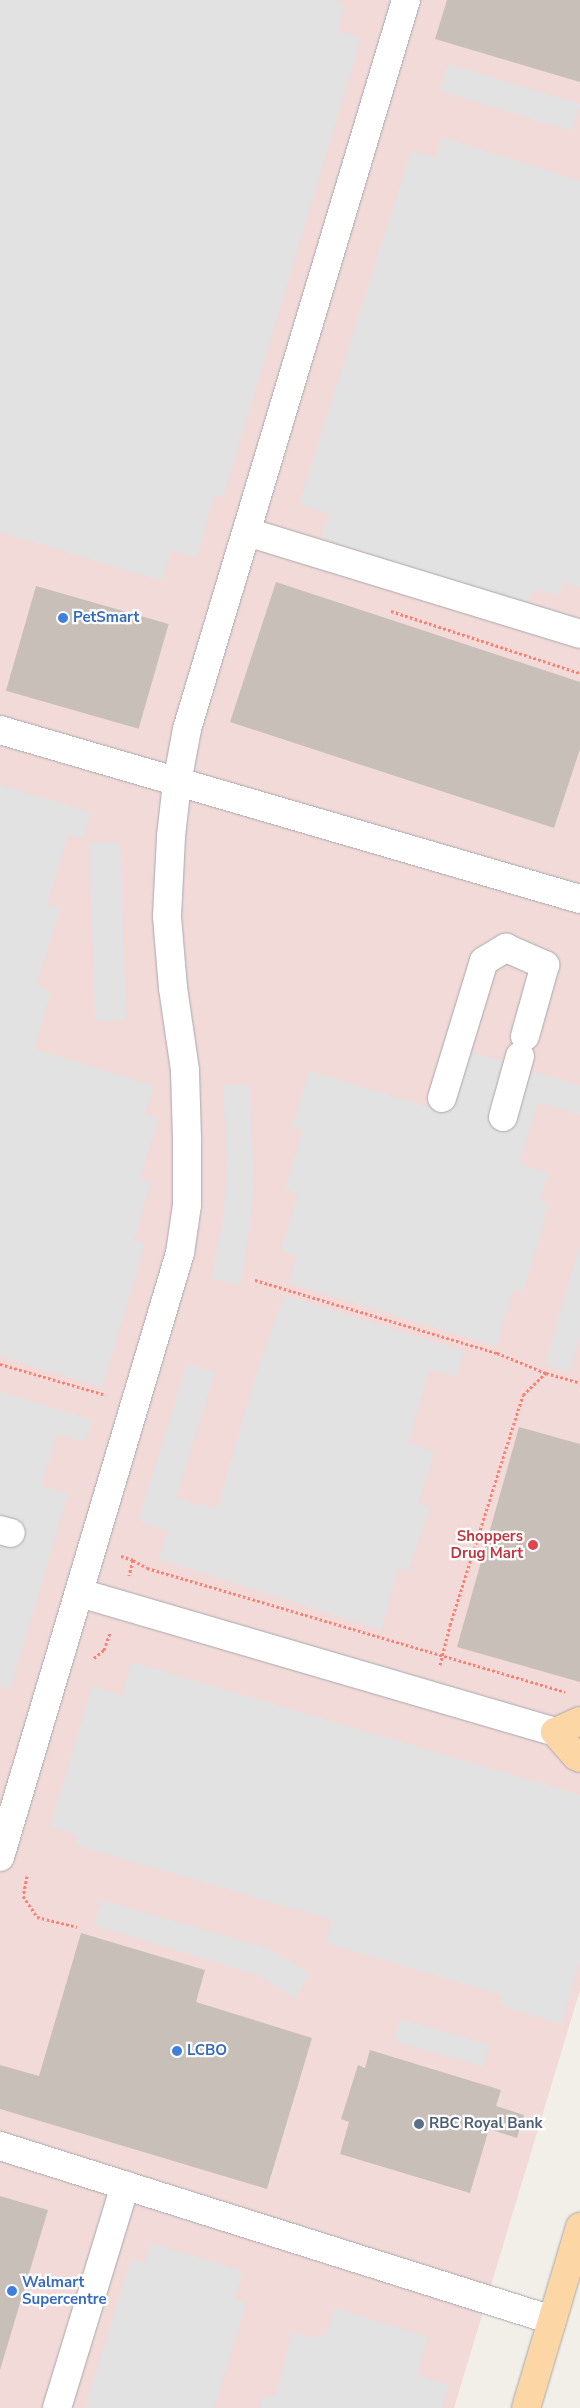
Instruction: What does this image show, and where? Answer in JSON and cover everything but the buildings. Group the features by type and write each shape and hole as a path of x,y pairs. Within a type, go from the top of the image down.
{"main road":[{"path":"580,1721 555,1732 580,1758"},
{"path":"531,2407 552,2320 580,2227"}],"lane":[{"path":"0,1856 176,1266 187,1205 185,1070 173,988 167,916 168,859 177,783 187,729 406,0"},
{"path":"247,532 580,634"},
{"path":"0,730 580,899"},
{"path":"442,1098 484,961 506,948 545,965 503,1117"},
{"path":"80,1593 555,1732"},
{"path":"0,2146 552,2320"},
{"path":"57,2408 124,2185"}],"path":[{"path":"386,610 580,674"},
{"path":"255,1280 497,1353 546,1373 579,1383 580,1377"},
{"path":"0,1364 107,1396"},
{"path":"432,1696 442,1654 523,1395 546,1373"},
{"path":"134,1560 147,1568 442,1654 571,1694"}],"shaded area":[{"path":"0,0 580,0 580,1990 454,2408 0,2408"},
{"path":"0,0 333,0 345,4 337,30 361,38 223,497 214,495 196,558 171,550 162,581 0,532"},
{"path":"448,64 580,104 572,131 440,91"},
{"path":"442,137 580,181 580,587 563,582 559,596 534,588 529,604 321,538 329,514 299,504 411,151 435,158"},
{"path":"0,785 91,812 83,839 68,835 47,904 60,908 36,986 51,991 34,1049 154,1086 145,1115 158,1118 140,1179 151,1182 134,1240 145,1244 102,1387 0,1356"},
{"path":"120,842 126,1020 95,1021 89,843"},
{"path":"467,1051 580,1086 580,1115 538,1102 519,1164 548,1173 540,1201 549,1204 523,1292 513,1290 496,1346 288,1283 297,1256 281,1251 298,1194 285,1189 303,1130 292,1127 309,1071 448,1113"},
{"path":"223,1085 249,1085 254,1181 249,1231 240,1285 211,1279 223,1220 227,1164"},
{"path":"580,1244 580,1335 569,1372 545,1364"},
{"path":"284,1295 463,1351 457,1376 429,1370 408,1443 434,1452 418,1503 430,1508 408,1572 398,1568 381,1630 159,1559 168,1531 138,1521 187,1364 215,1372 176,1498 217,1509 258,1368"},
{"path":"0,1392 92,1420 85,1442 57,1434 41,1486 68,1494 10,1689 0,1686"},
{"path":"131,1662 580,1795 580,1960 561,2024 499,2005 502,1995 326,1943 332,1920 75,1845 77,1835 50,1827 92,1686 122,1695"},
{"path":"101,1900 267,1948 309,1973 296,1999 260,1976 94,1925"},
{"path":"400,2019 489,2045 483,2067 394,2041"},
{"path":"151,2243 243,2271 234,2299 246,2303 214,2408 85,2408 131,2259 145,2263"},
{"path":"334,2308 428,2337 417,2375 449,2385 442,2408 260,2408 264,2395 275,2397 292,2332 316,2338 327,2333"}],"place":[{"name":"PetSmart","path":"63,618"},
{"name":"Shoppers Drug Mart","path":"533,1545"},
{"name":"LCBO","path":"177,2051"},
{"name":"RBC Royal Bank","path":"419,2124"},
{"name":"Walmart Supercentre","path":"12,2291"}]}
